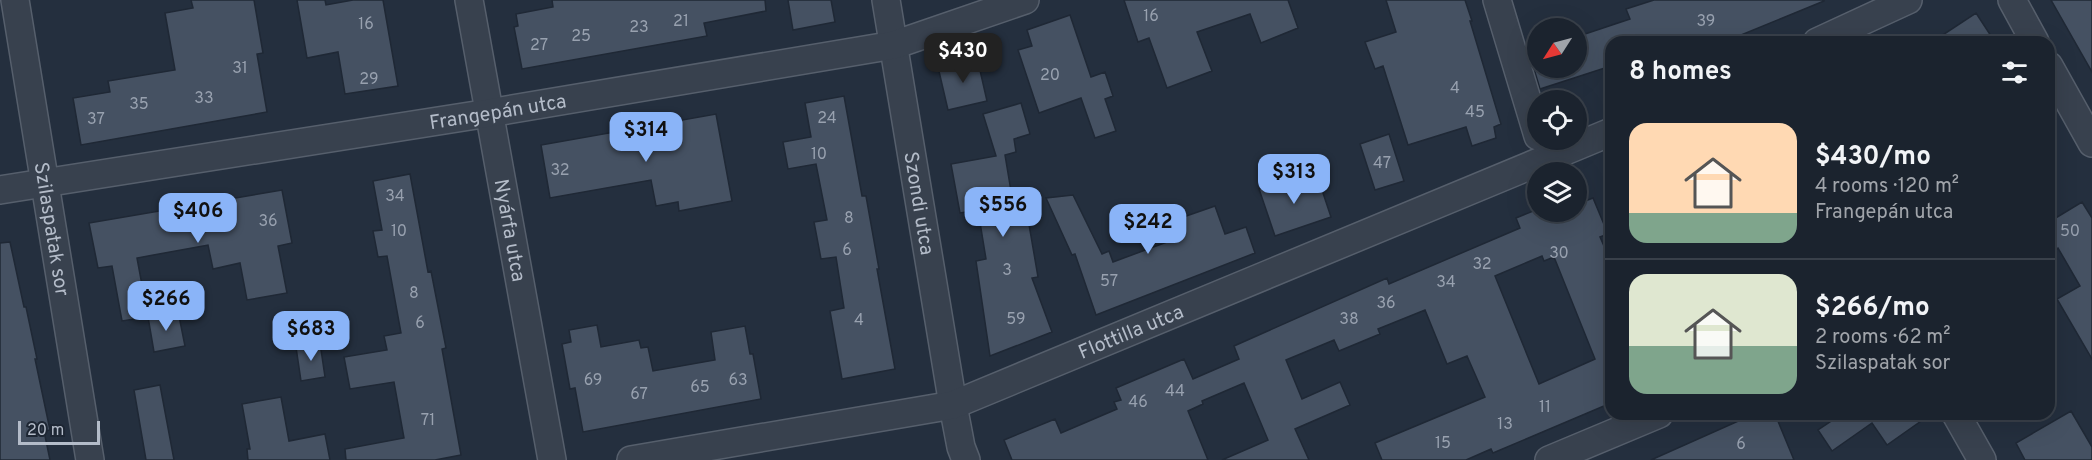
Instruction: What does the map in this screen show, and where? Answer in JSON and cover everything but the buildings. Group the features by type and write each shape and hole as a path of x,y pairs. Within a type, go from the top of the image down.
{"street":[{"name":"Szilaspatak sor","path":"15,0 90,460"},
{"name":"Nyárfa utca","path":"469,0 552,460"},
{"name":"Szondi utca","path":"886,0 953,405 961,447 966,460"},
{"name":"Frangepán utca","path":"0,190 489,113 894,45 1025,0"},
{"path":"1497,0 1527,101"},
{"path":"1830,36 1908,0"},
{"path":"2012,0 2032,36"},
{"path":"2055,77 2092,143"},
{"name":"Flottilla utca","path":"1587,136 1605,133"},
{"name":"Flottilla utca","path":"632,460 953,405 1529,150"},
{"path":"1549,460 1645,420"},
{"path":"1959,420 1982,460"}]}
